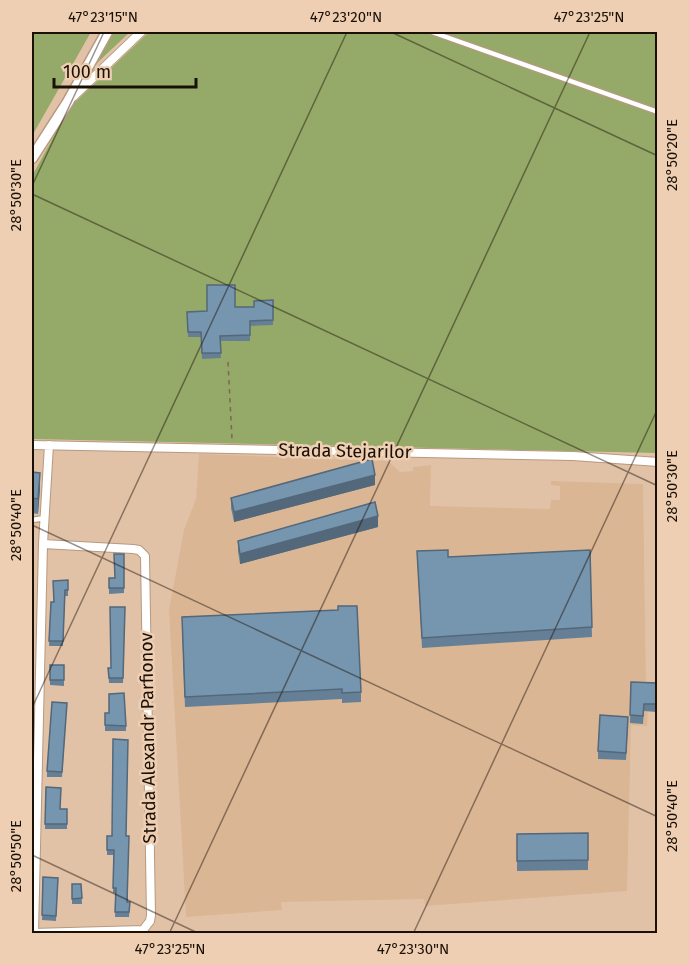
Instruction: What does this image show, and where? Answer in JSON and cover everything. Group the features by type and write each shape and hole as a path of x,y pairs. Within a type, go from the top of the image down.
{"street":[{"path":"32,158 68,102 107,32"},
{"path":"68,102 141,32"},
{"name":"Strada Stejarilor","path":"32,445 573,456 657,462"},
{"path":"33,933 43,544 49,445"},
{"name":"Strada Alexandr Parfionov","path":"33,933 143,930 150,921 151,915 144,556 139,550 43,544"}],"lane":[{"path":"432,32 657,112"},
{"path":"32,520 45,518"}],"path":[{"path":"228,362 232,449"}],"shaded area":[{"path":"199,454 388,461 400,472 413,471 413,467 431,465 430,506 550,509 551,500 560,500 560,486 551,485 551,481 643,484 646,690 649,691 647,726 631,725 627,891 425,906 424,899 281,902 282,910 186,917 169,610 184,530 196,499"}],"green space":[{"path":"32,32 91,32 32,136"},
{"path":"113,32 130,32 97,63"},
{"path":"149,32 657,32 657,453 32,439 32,176 70,107"}],"building":[{"path":"207,285 235,285 235,307 254,307 254,301 273,300 273,320 250,321 250,335 220,336 221,353 202,353 201,332 188,332 187,312 207,311"},
{"path":"372,459 375,475 234,512 231,498"},
{"path":"32,472 40,473 38,499 32,498"},
{"path":"375,502 378,516 240,554 238,541"},
{"path":"448,550 448,557 590,550 592,627 422,638 417,551"},
{"path":"114,554 124,554 124,588 109,588 109,578 115,578"},
{"path":"68,580 68,590 65,590 63,641 49,641 51,602 54,602 53,581"},
{"path":"338,606 357,606 361,692 342,693 342,689 185,697 182,617 338,610"},
{"path":"110,607 125,607 123,678 109,678 108,668 111,668"},
{"path":"50,665 64,665 64,680 50,680"},
{"path":"631,682 657,683 657,704 644,704 643,716 630,715"},
{"path":"124,693 126,726 105,725 105,713 109,713 109,694"},
{"path":"52,702 67,703 62,772 47,771"},
{"path":"600,715 628,717 626,753 598,751"},
{"path":"113,739 128,740 126,836 129,836 127,902 130,902 129,912 115,912 114,850 107,850 107,836 112,836"},
{"path":"46,787 61,788 60,809 67,809 67,824 45,824"},
{"path":"588,833 588,860 517,861 517,834"},
{"path":"43,877 58,878 56,916 42,915"},
{"path":"72,884 81,884 82,898 72,899"}]}
